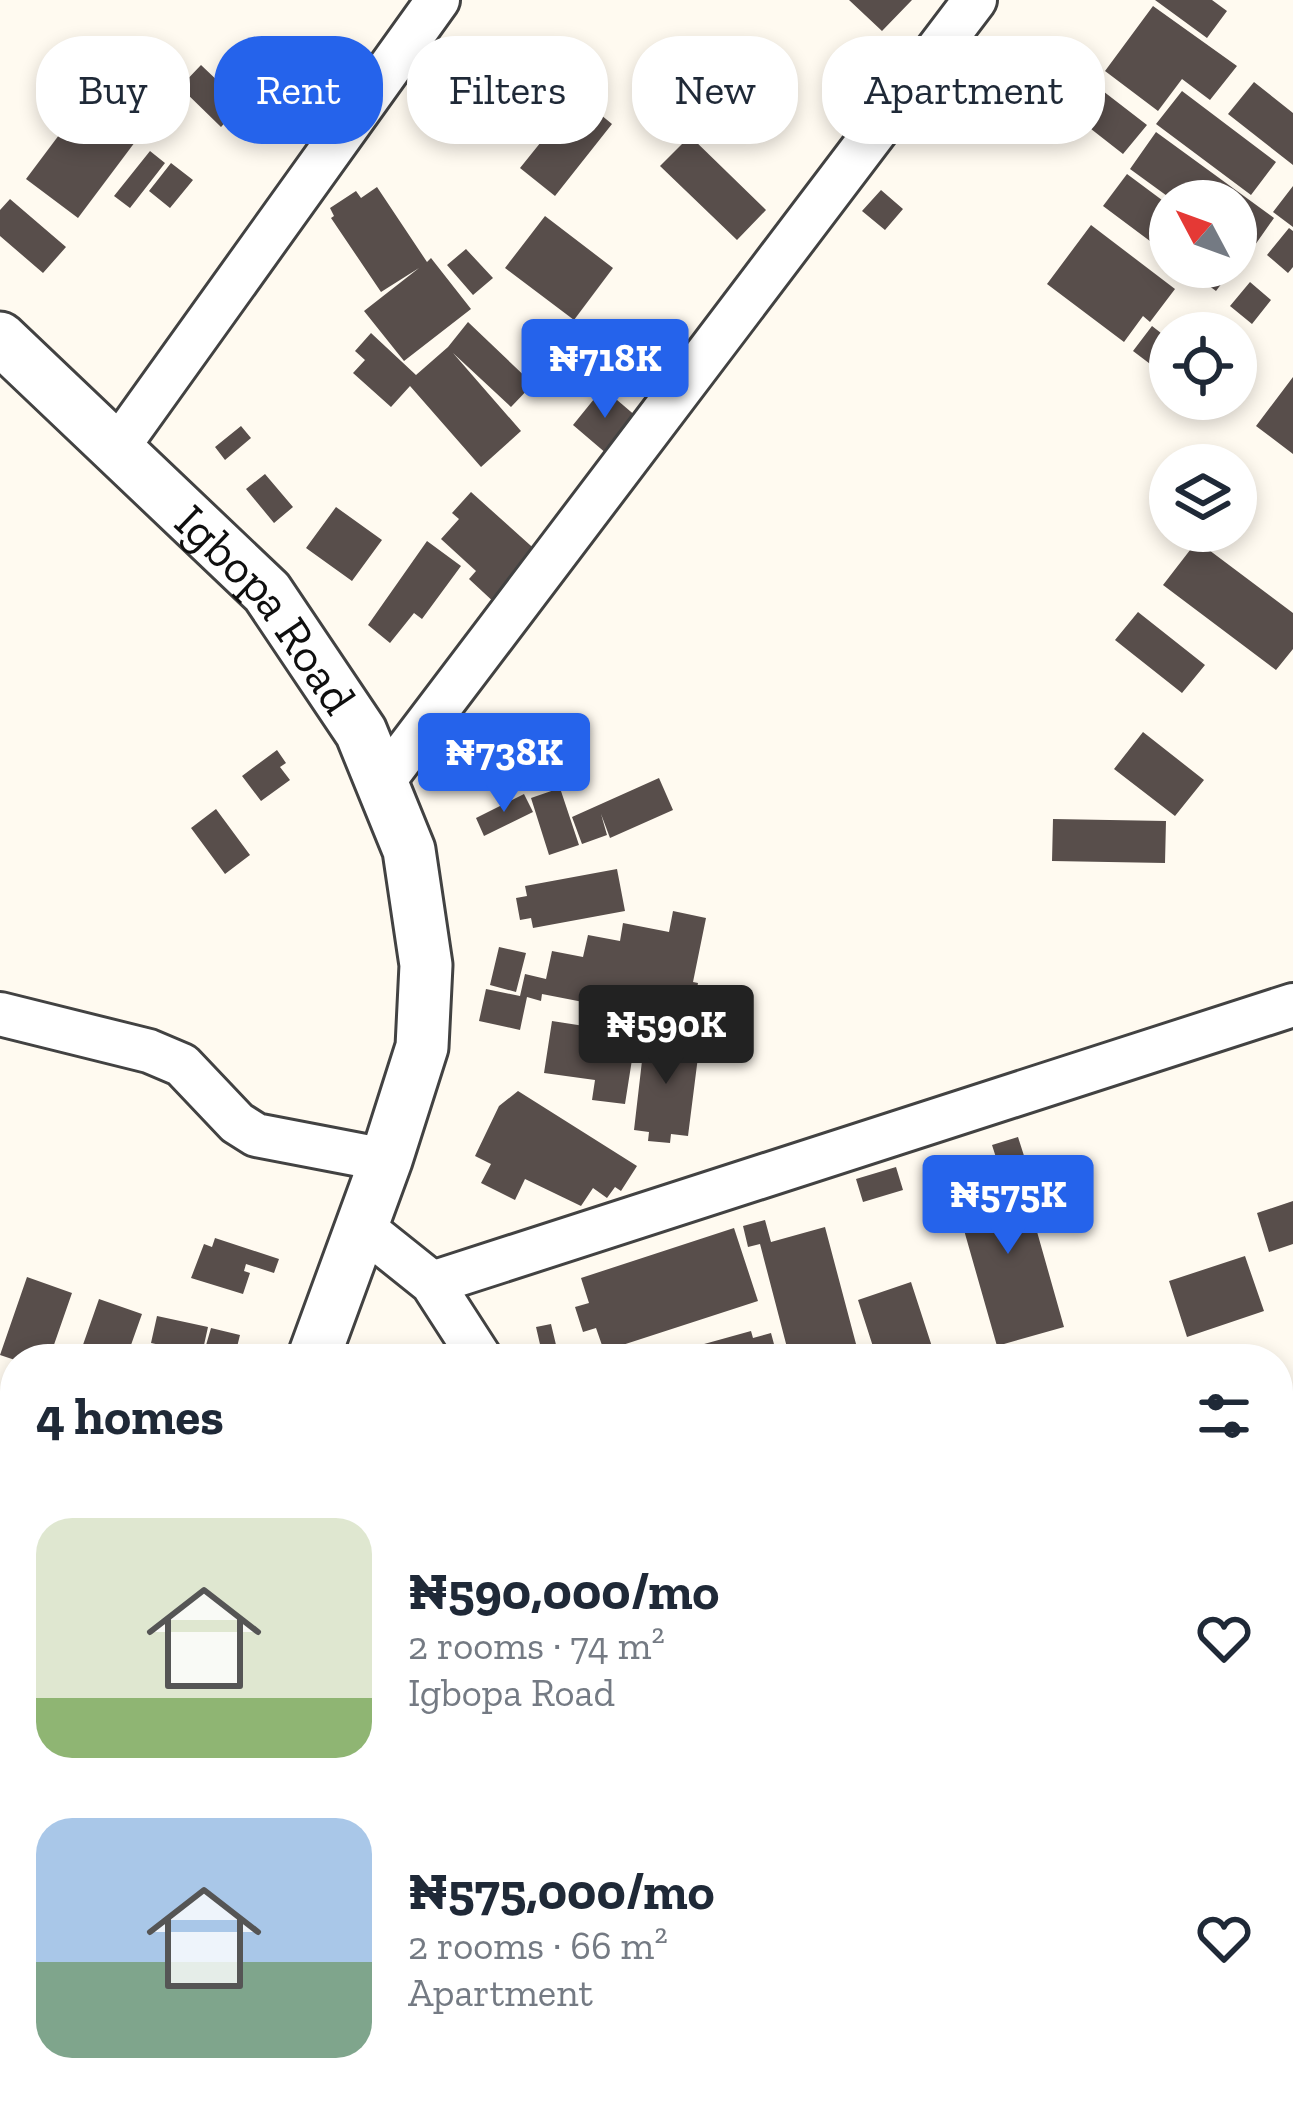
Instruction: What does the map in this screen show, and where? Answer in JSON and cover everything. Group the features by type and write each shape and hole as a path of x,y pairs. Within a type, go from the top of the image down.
{"street":[{"path":"115,451 438,0"},
{"path":"382,783 975,0"},
{"name":"Igbopa Road","path":"0,338 267,592 362,732 409,850 426,965 422,1047 319,1344"},
{"path":"432,1283 1293,1005"},
{"path":"0,1014 149,1051 182,1065 237,1123 256,1135 386,1160"},
{"path":"362,1227 432,1283 471,1344"}],"building":[{"path":"849,0 912,0 882,31"},
{"path":"1155,0 1212,0 1227,11 1207,38"},
{"path":"1153,6 1237,66 1210,100 1182,79 1158,111 1105,71"},
{"path":"201,65 214,77 214,120 190,97 190,77"},
{"path":"1254,82 1293,113 1293,165 1228,114"},
{"path":"1182,91 1276,162 1257,187 1257,180 1231,180 1156,124"},
{"path":"1105,93 1147,125 1123,154 1105,140"},
{"path":"1156,132 1222,180 1149,183 1130,169"},
{"path":"52,144 134,144 78,218 26,179"},
{"path":"539,144 596,144 555,196 520,168"},
{"path":"682,144 698,144 766,210 737,240 660,166"},
{"path":"150,151 165,163 130,208 114,196"},
{"path":"171,163 193,180 170,208 149,191"},
{"path":"1127,174 1149,190 1149,240 1103,206"},
{"path":"1293,186 1293,227 1273,212"},
{"path":"377,187 427,262 431,258 471,309 404,361 364,311 419,268 381,292 331,218 330,208 356,191 361,198"},
{"path":"881,190 903,209 885,230 862,211"},
{"path":"10,199 66,247 43,273 0,236 0,210"},
{"path":"1257,206 1274,218 1257,242"},
{"path":"545,216 613,268 574,320 505,268"},
{"path":"1091,225 1149,269 1149,288 1175,289 1158,312 1149,312 1149,321 1143,316 1124,342 1047,284"},
{"path":"1289,228 1293,231 1293,267 1288,273 1267,255"},
{"path":"466,249 493,278 473,295 447,265"},
{"path":"1245,288 1257,288 1271,300 1257,318 1257,312 1237,312 1230,306"},
{"path":"468,322 533,384 511,407 453,353 521,431 481,467 410,386 391,407 353,373 365,360 355,351 371,333 416,375"},
{"path":"1149,330 1149,363 1133,351"},
{"path":"1293,377 1293,454 1256,426"},
{"path":"603,388 637,417 607,454 573,425"},
{"path":"241,426 251,438 225,460 215,447"},
{"path":"265,474 293,507 274,523 246,489"},
{"path":"471,492 540,554 497,605 469,579 476,571 441,539 459,519 452,513"},
{"path":"336,507 382,540 352,581 306,548"},
{"path":"427,541 461,566 422,619 414,613 390,643 368,625"},
{"path":"1188,552 1212,552 1293,613 1293,649 1276,670 1163,585"},
{"path":"1138,612 1205,665 1182,693 1115,640"},
{"path":"1143,732 1204,780 1175,816 1114,769"},
{"path":"277,750 286,763 280,767 290,780 261,801 242,776"},
{"path":"659,778 673,810 610,838 601,814 607,835 582,844 572,817"},
{"path":"560,788 579,845 549,855 531,798"},
{"path":"524,794 533,812 484,836 476,818"},
{"path":"216,809 250,855 225,874 191,828"},
{"path":"1053,819 1166,821 1165,863 1052,861"},
{"path":"617,869 625,911 533,928 531,918 520,920 516,898 527,896 525,886"},
{"path":"673,911 706,918 693,982 698,983 691,1023 542,994 541,1001 527,997 520,1030 479,1021 486,989 520,996 525,974 546,979 552,951 583,957 588,935 620,941 623,923 669,932"},
{"path":"499,947 526,953 516,992 490,985"},
{"path":"552,1021 636,1034 625,1104 592,1100 595,1080 544,1073"},
{"path":"645,1035 700,1041 688,1136 671,1134 670,1143 648,1141 649,1132 634,1130"},
{"path":"518,1091 637,1166 621,1191 615,1187 607,1198 593,1188 581,1206 525,1179 515,1200 481,1183 491,1164 475,1156 499,1106"},
{"path":"1018,1137 1026,1162 1000,1170 992,1145"},
{"path":"896,1167 903,1190 863,1202 856,1179"},
{"path":"1019,1168 1064,1327 996,1344 952,1188"},
{"path":"1293,1201 1293,1244 1269,1252 1257,1213"},
{"path":"765,1220 771,1242 825,1227 856,1344 786,1344 760,1244 748,1247 743,1226"},
{"path":"734,1228 758,1301 626,1344 602,1344 596,1328 583,1332 575,1307 589,1303 581,1278"},
{"path":"215,1238 279,1259 274,1273 246,1264 244,1271 250,1273 243,1294 191,1278 204,1244 212,1247"},
{"path":"1245,1256 1264,1311 1187,1337 1169,1281"},
{"path":"27,1277 72,1293 54,1344 4,1344"},
{"path":"911,1282 931,1344 872,1344 858,1300"},
{"path":"99,1299 142,1314 131,1344 83,1344"},
{"path":"157,1316 208,1327 204,1344 151,1343"},
{"path":"551,1324 556,1344 540,1344 536,1327"},
{"path":"211,1328 240,1335 238,1344 206,1344"},
{"path":"751,1331 753,1338 771,1333 774,1344 704,1344"}]}
